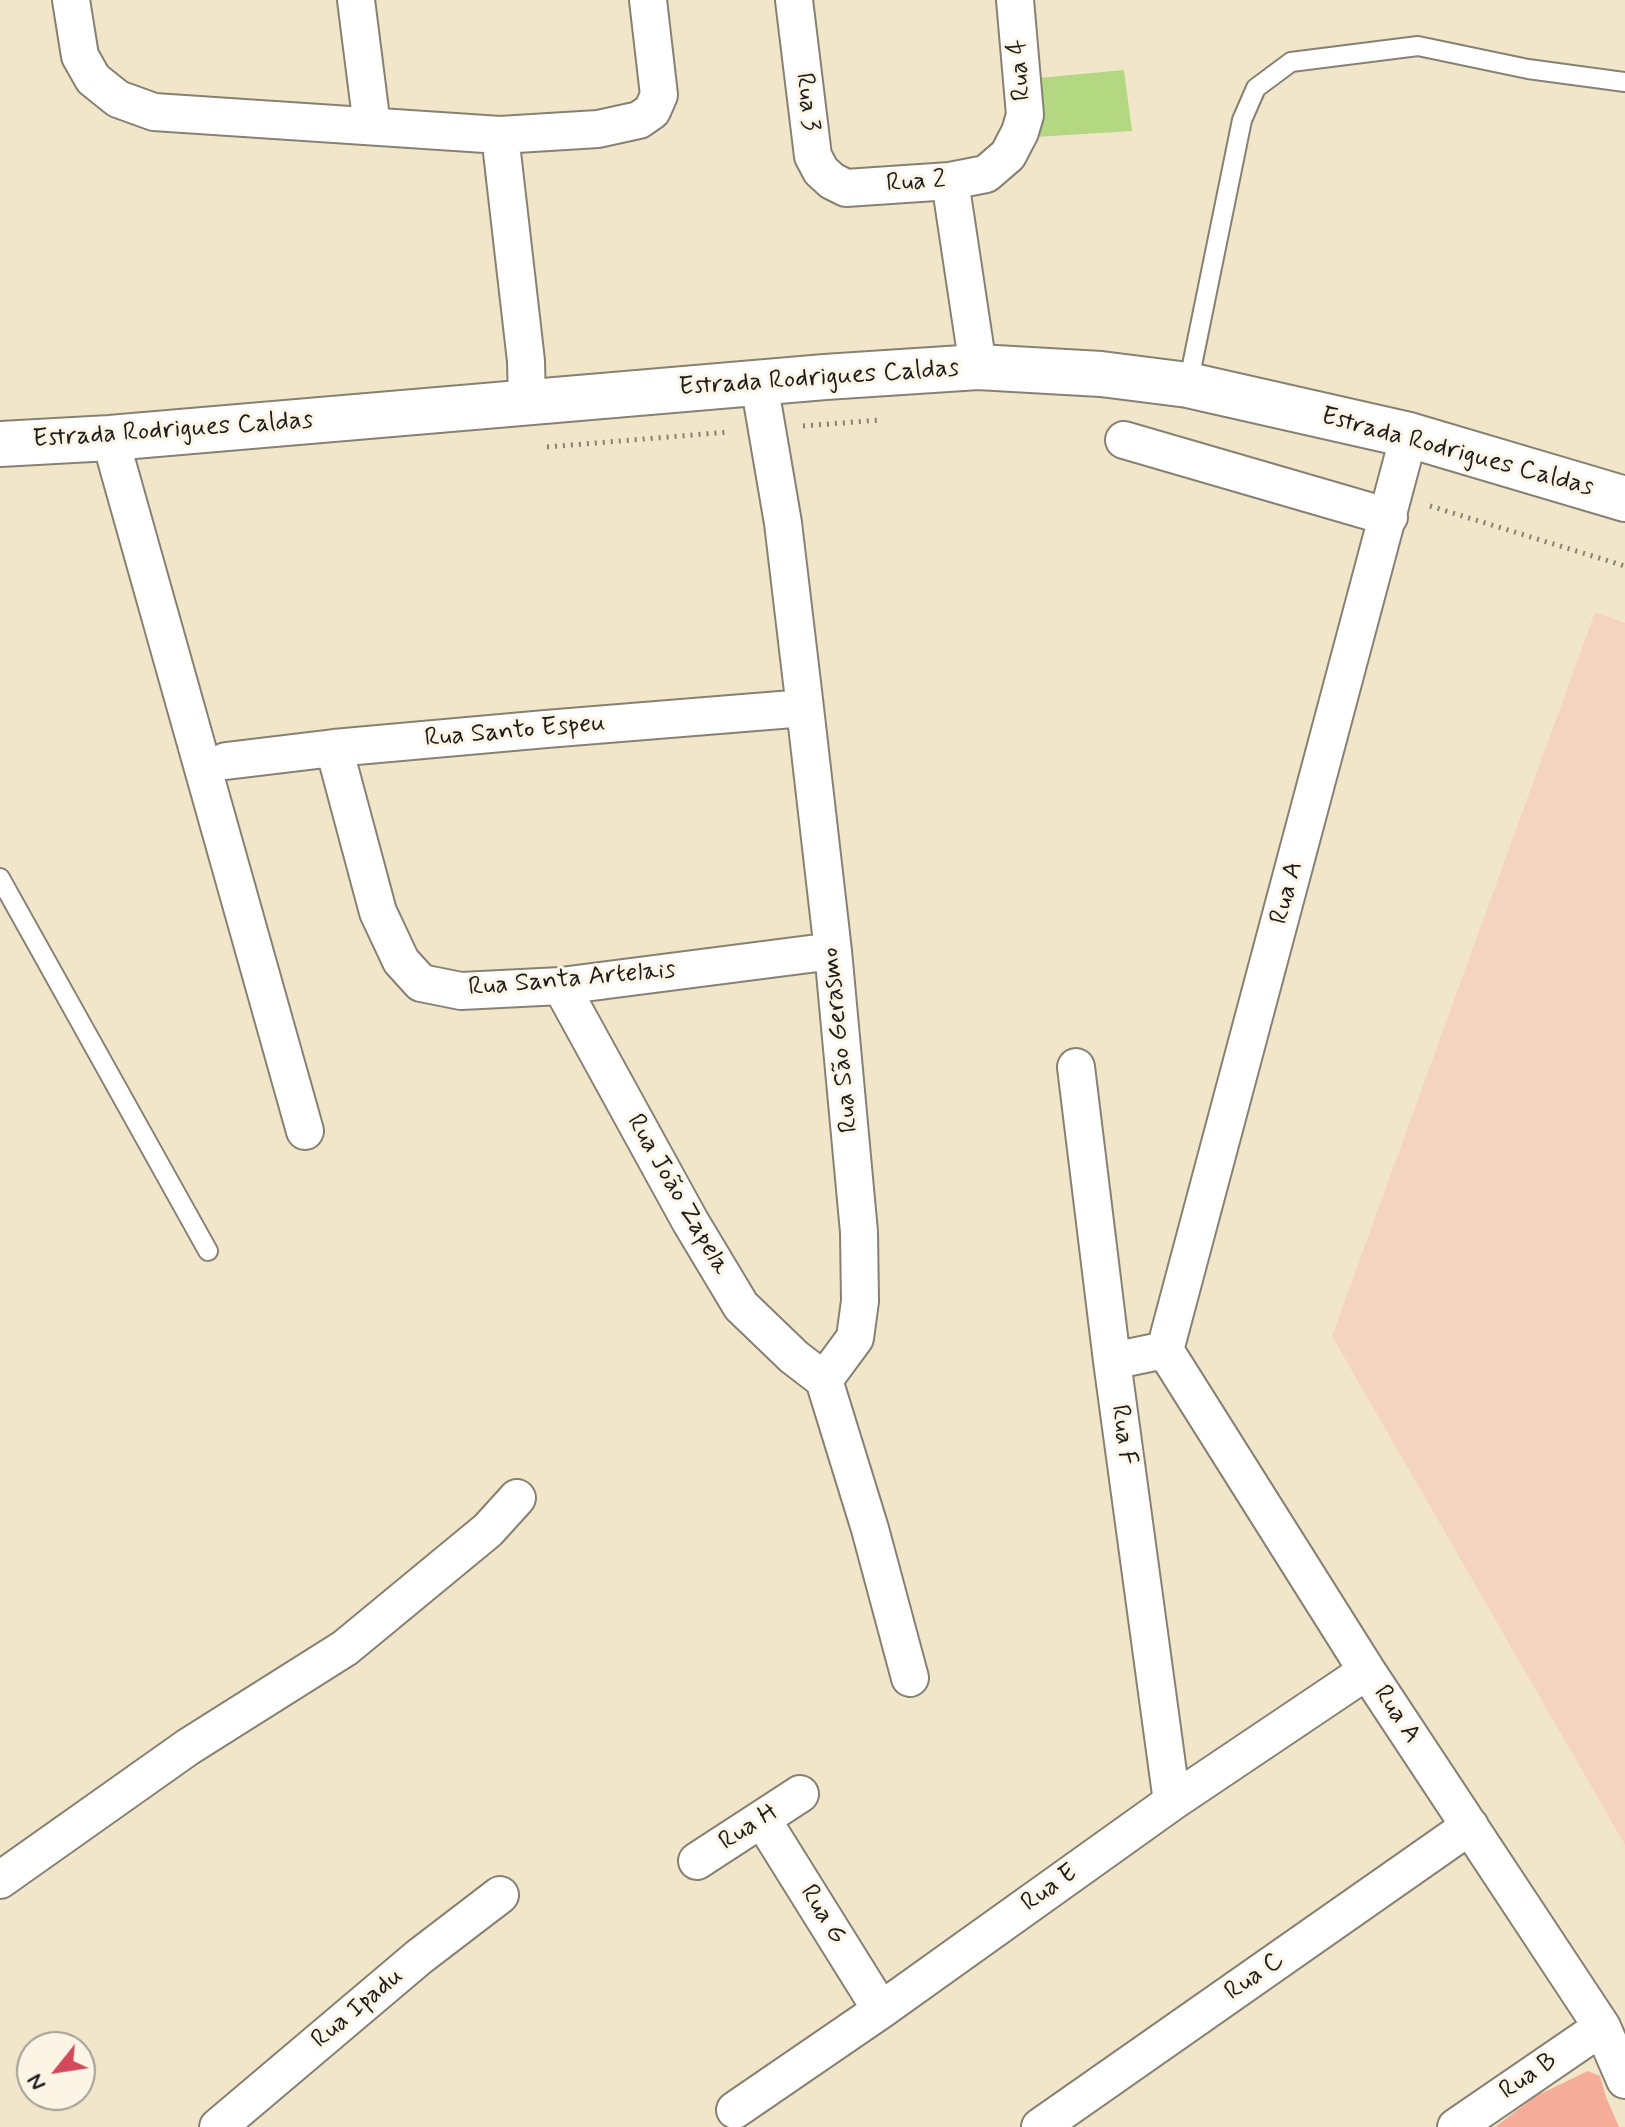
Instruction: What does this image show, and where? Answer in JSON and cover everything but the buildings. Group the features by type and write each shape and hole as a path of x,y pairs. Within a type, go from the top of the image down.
{"street":[{"path":"71,0 80,56 93,79 118,99 154,112 500,135 598,129 639,120 652,111 659,95 648,0"},
{"path":"356,0 372,126"},
{"name":"Rua 3","path":"794,0 813,156 821,171 846,188"},
{"name":"Rua 4","path":"986,174 1008,155 1025,115 1015,0"},
{"path":"500,135 526,361 527,403"},
{"name":"Rua 2","path":"846,188 950,181 986,174"},
{"path":"950,181 978,367"},
{"name":"Estrada Rodrigues Caldas","path":"0,444 110,438 978,367 1101,374 1188,385 1409,435 1625,499"},
{"name":"Rua São Gerasmo","path":"759,383 783,523 805,708 833,951 859,1232 860,1301 855,1338 824,1380"},
{"name":"Rua A","path":"1409,435 1165,1350 1367,1671 1602,2027 1625,2080"},
{"path":"110,438 305,1131"},
{"path":"1124,440 1389,517"},
{"name":"Rua Santo Espeu","path":"226,761 334,748 805,708"},
{"name":"Rua Santa Artelais","path":"334,748 378,912 401,961 421,983 461,991 561,986 833,951"},
{"name":"Rua João Zapela","path":"561,986 741,1306 794,1357 824,1380"},
{"name":"Rua F","path":"1076,1067 1172,1802"},
{"path":"1112,1361 1165,1350"},
{"path":"824,1380 870,1529 910,1678"},
{"path":"0,1880 188,1747 345,1648 488,1530 517,1498"},
{"name":"Rua E","path":"735,2110 1172,1802 1367,1671"},
{"name":"Rua H","path":"697,1861 800,1794"},
{"name":"Rua G","path":"762,1819 881,2010"},
{"name":"Rua C","path":"1040,2127 1470,1826"},
{"name":"Rua Ipadu","path":"218,2127 419,1957 500,1895"},
{"name":"Rua B","path":"1456,2127 1602,2027"}],"lane":[{"path":"1188,385 1242,120 1256,88 1291,62 1418,46 1528,69 1625,82"},
{"path":"0,878 208,1251"}],"shaded area":[{"path":"1595,612 1625,623 1625,1845 1332,1336"}],"green space":[{"path":"1124,70 1132,131 1035,137 1028,79"}]}
